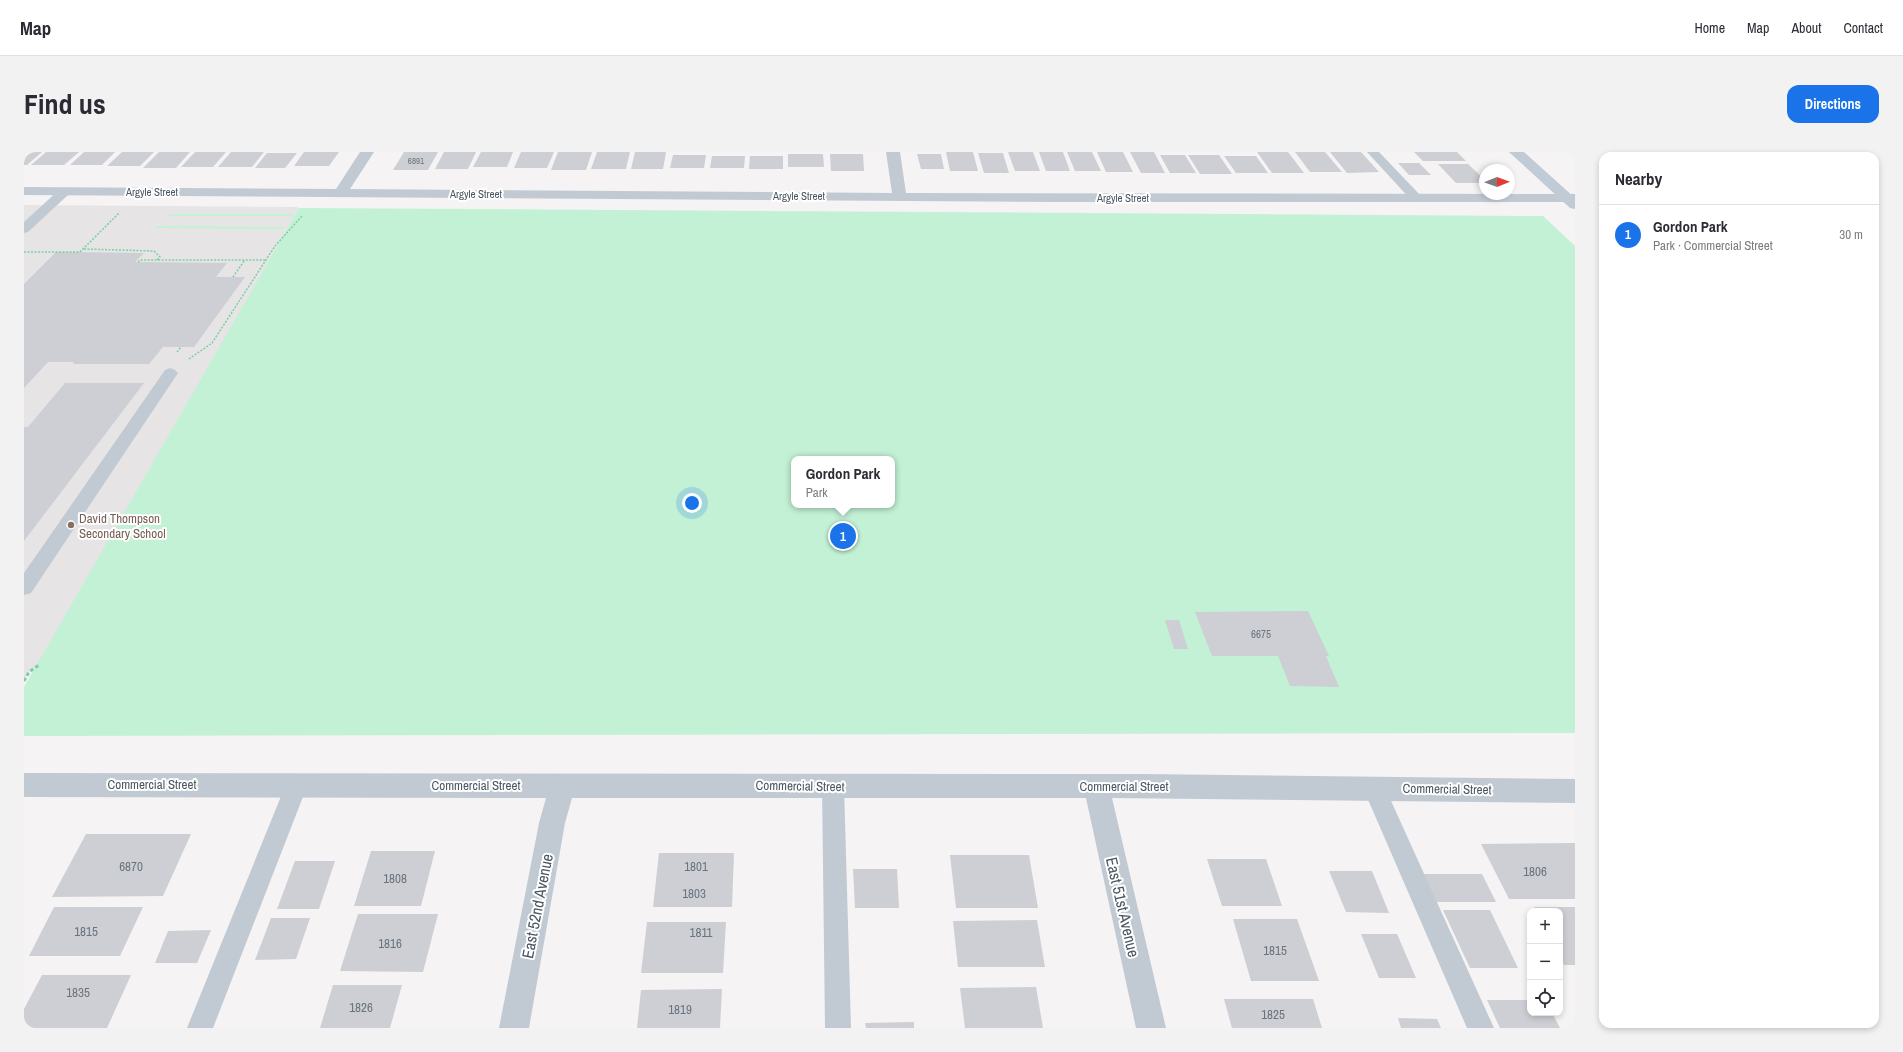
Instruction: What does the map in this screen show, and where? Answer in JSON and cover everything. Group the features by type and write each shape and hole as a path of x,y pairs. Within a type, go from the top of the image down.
{"street":[{"path":"340,193 367,152"},
{"path":"893,152 900,197"},
{"path":"1516,152 1573,200"},
{"name":"Argyle Street","path":"24,192 1573,200"},
{"name":"Commercial Street","path":"26,788 297,784 1096,786 1575,791"},
{"name":"East 52nd Avenue","path":"514,1028 552,823 562,785"},
{"name":"East 51st Avenue","path":"1096,786 1151,1028"}],"lane":[{"path":"1373,152 1417,199"},
{"path":"24,229 64,192"},
{"path":"24,588 170,373"},
{"path":"200,1028 297,784"},
{"path":"833,786 838,1028"},
{"path":"1374,788 1481,1028"}],"path":[{"path":"24,252 81,252 122,211"},
{"path":"170,373 212,343 265,260 287,232 307,212"},
{"path":"84,249 154,251 159,254 160,257 157,260"},
{"path":"138,262 140,260 265,260"},
{"path":"233,277 245,260"},
{"path":"178,350 181,347"},
{"path":"24,681 29,672 39,665"}],"shaded area":[{"name":"David Thompson Secondary School","path":"24,205 299,208 39,665 29,672 24,681"}],"green space":[{"path":"299,208 1543,216 1575,246 1575,733 24,736 24,687"},
{"path":"168,214 293,214 292,216 167,216"},
{"path":"158,226 284,227 283,229 156,228"}],"building":[{"path":"24,152 42,152 27,165 24,165"},
{"path":"46,152 79,152 64,165 31,165"},
{"path":"84,152 115,152 102,165 70,165"},
{"path":"122,152 154,152 140,166 107,166"},
{"path":"159,152 190,152 176,168 143,168"},
{"path":"195,152 226,152 213,167 181,167"},
{"path":"231,152 264,152 252,167 218,167"},
{"path":"304,152 339,152 329,166 294,166"},
{"path":"404,152 438,152 428,170 393,170"},
{"path":"444,152 476,152 468,169 435,169"},
{"path":"481,152 513,152 507,167 473,167"},
{"path":"521,152 554,152 547,168 514,168"},
{"path":"558,152 592,152 586,170 551,170"},
{"path":"597,152 630,152 626,169 591,169"},
{"path":"635,152 666,152 663,169 631,169"},
{"path":"946,152 973,152 978,171 950,171"},
{"path":"1008,152 1033,152 1040,171 1015,171"},
{"path":"1039,152 1063,152 1070,171 1046,171"},
{"path":"1067,152 1092,152 1101,171 1075,171"},
{"path":"1097,152 1123,152 1133,172 1106,172"},
{"path":"1130,152 1154,152 1165,173 1141,173"},
{"path":"1257,152 1288,152 1304,173 1272,173"},
{"path":"1295,152 1325,152 1342,172 1310,172"},
{"path":"1330,152 1361,152 1379,172 1347,173"},
{"path":"1414,152 1457,152 1466,161 1423,161"},
{"path":"267,153 297,153 285,168 255,168"},
{"path":"978,153 1003,153 1009,173 984,173"},
{"path":"788,154 823,154 824,167 788,167"},
{"path":"830,154 863,154 864,171 831,171"},
{"path":"917,154 941,154 944,169 921,169"},
{"path":"673,155 706,155 704,168 670,168"},
{"path":"1160,155 1185,155 1196,173 1170,173"},
{"path":"1188,155 1219,155 1232,174 1200,174"},
{"path":"712,156 745,156 744,168 710,168"},
{"path":"750,156 783,156 783,169 749,169"},
{"path":"1224,156 1256,156 1268,173 1236,173"},
{"path":"1398,163 1419,163 1431,175 1409,175"},
{"path":"1438,164 1468,164 1479,174 1479,183 1456,183"},
{"path":"56,252 144,253 135,262 227,263 216,277 245,277 194,347 163,347 149,364 73,364 74,362 48,362 24,388 24,284"},
{"path":"65,383 144,383 24,541 24,427 28,427"},
{"path":"1308,611 1329,656 1326,656 1339,687 1290,686 1278,656 1212,656 1195,612"},
{"path":"1165,620 1179,620 1188,649 1174,649"},
{"path":"86,834 191,834 163,896 52,897"},
{"path":"1575,843 1575,899 1509,899 1481,844"},
{"path":"371,851 435,851 421,906 354,906"},
{"path":"659,853 734,853 732,907 653,907"},
{"path":"950,855 1029,855 1038,908 956,908"},
{"path":"1207,859 1266,859 1282,906 1222,906"},
{"path":"295,861 335,861 319,909 277,909"},
{"path":"853,869 897,869 899,908 855,908"},
{"path":"1329,871 1372,871 1389,913 1346,912"},
{"path":"1422,874 1482,874 1496,902 1435,902"},
{"path":"54,907 143,907 120,956 29,956"},
{"path":"1575,907 1575,965 1564,965 1563,963 1563,908 1534,908"},
{"path":"1443,910 1490,910 1518,968 1470,968"},
{"path":"358,914 438,914 423,972 340,971"},
{"path":"271,918 310,918 296,959 255,960"},
{"path":"1233,919 1297,919 1319,981 1251,981"},
{"path":"1037,920 1045,967 958,967 953,921"},
{"path":"647,922 726,922 723,973 641,973"},
{"path":"211,930 197,963 155,963 168,931"},
{"path":"1361,934 1397,934 1416,978 1379,978"},
{"path":"42,975 131,975 107,1028 24,1028 24,1009"},
{"path":"333,985 402,985 390,1028 320,1028"},
{"path":"1036,987 1043,1028 965,1028 960,988"},
{"path":"722,989 720,1028 637,1028 641,990"},
{"path":"1224,999 1313,999 1322,1028 1232,1028"},
{"path":"1487,1000 1527,1000 1527,1016 1554,1016 1560,1028 1500,1028"},
{"path":"1398,1018 1437,1019 1441,1028 1401,1028"},
{"path":"914,1022 914,1028 866,1028 865,1023"}],"place":[{"name":"David Thompson Secondary School","path":"71,525"},
{"name":"Gordon Park","path":"843,536"}]}
